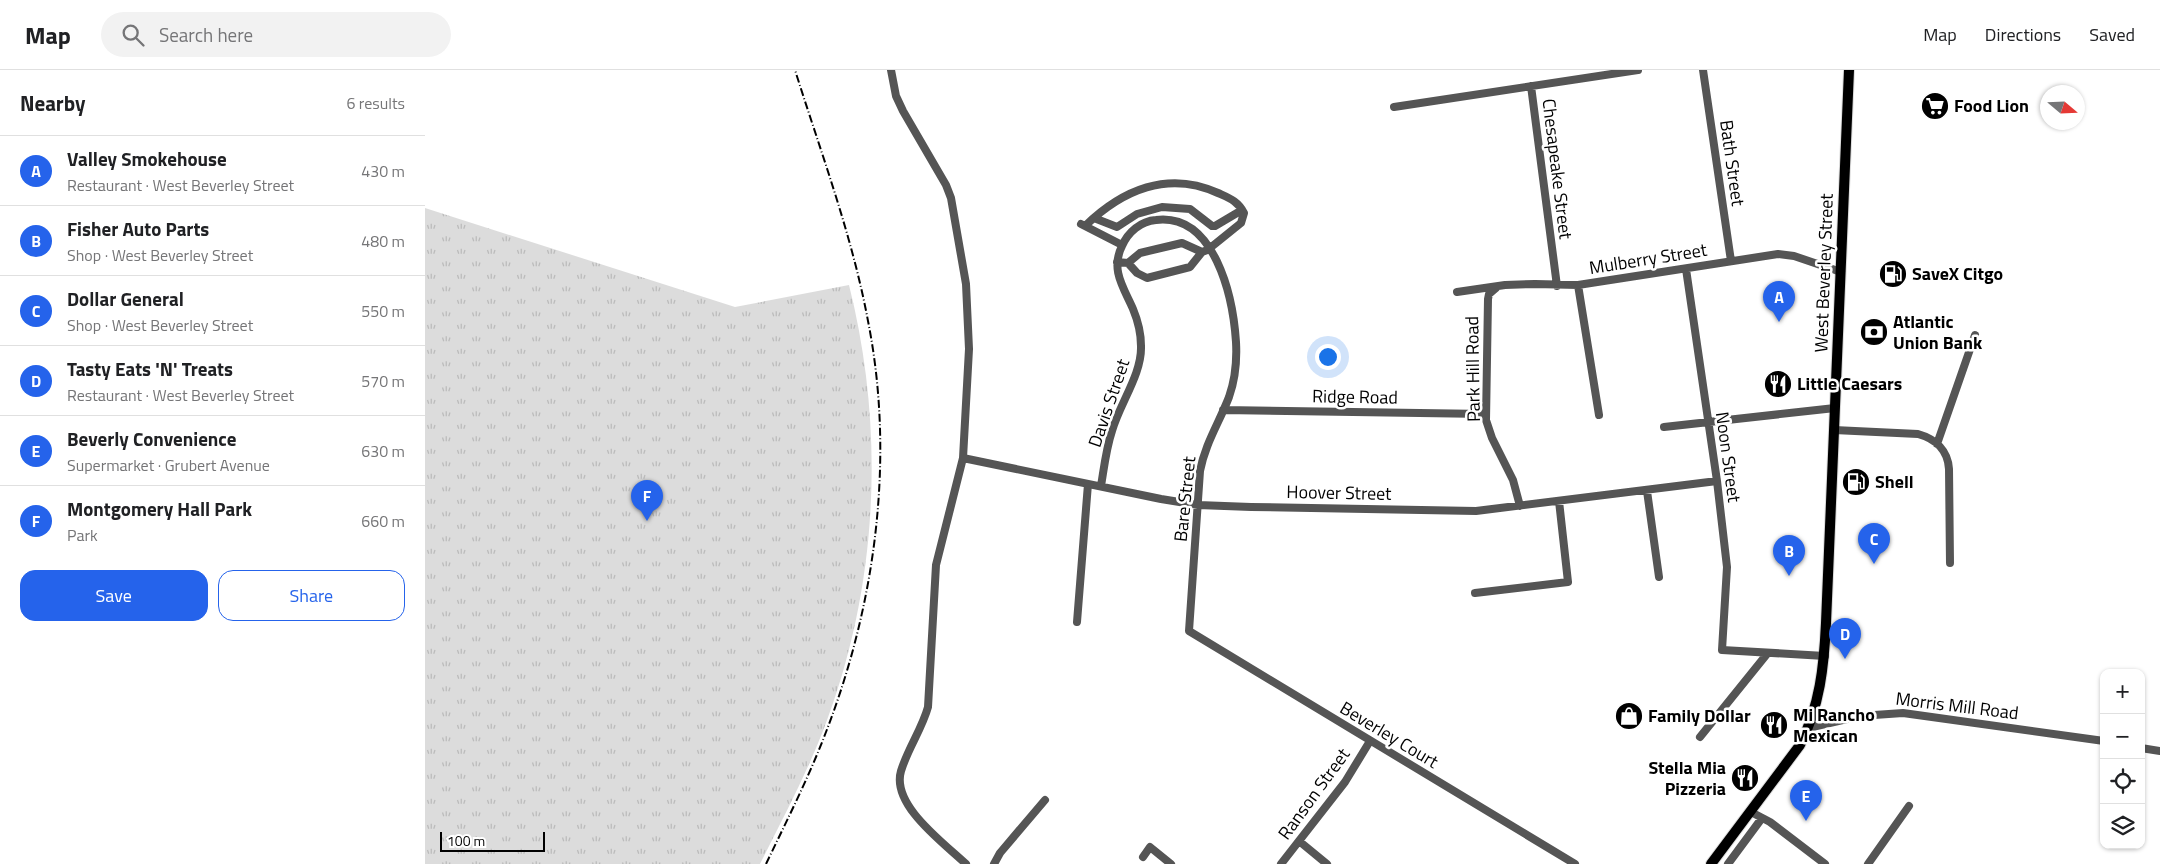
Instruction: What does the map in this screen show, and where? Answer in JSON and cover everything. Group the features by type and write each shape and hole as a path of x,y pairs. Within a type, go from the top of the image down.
{"main road":[{"name":"West Beverley Street","path":"1711,864 1791,758 1808,728 1818,697 1825,656 1849,70"}],"street":[{"path":"891,70 894,89 903,111 946,184 957,227 966,284 969,323 963,458 936,565 928,706 901,774 900,786 903,798 916,815 966,864"},
{"path":"1394,107 1638,70"},
{"name":"Bath Street","path":"1703,70 1731,261"},
{"name":"Chesapeake Street","path":"1531,86 1557,286"},
{"path":"1117,262 1128,263 1137,273 1147,278 1190,267 1207,250 1241,223 1244,218 1243,210 1237,202 1214,191 1195,185 1171,183 1150,186 1123,196 1083,225 1122,245"},
{"path":"1094,218 1117,227 1147,210 1162,206 1190,209 1212,226 1215,226 1243,210"},
{"name":"Bare Street","path":"1122,245 1130,234 1142,224 1154,220 1169,220 1191,227 1203,238 1225,286 1233,312 1236,343 1234,376 1223,410 1210,437 1202,461 1189,631"},
{"path":"1128,263 1137,254 1182,243 1207,250"},
{"name":"Davis Street","path":"1101,486 1111,432 1141,358 1141,339 1137,319 1119,281 1117,262 1122,245"},
{"name":"Mulberry Street","path":"1457,292 1496,288 1505,285 1578,285 1785,254 1841,272"},
{"name":"Noon Street","path":"1686,269 1709,422 1727,567 1722,650 1767,654"},
{"path":"1578,285 1599,415"},
{"name":"Park Hill Road","path":"1496,288 1489,294 1487,299 1486,414 1491,436 1510,472 1520,506"},
{"path":"1937,444 1975,335"},
{"path":"1664,427 1835,408"},
{"name":"Ridge Road","path":"1223,410 1486,414"},
{"path":"1834,430 1918,434 1926,436 1946,454 1949,465 1950,563"},
{"name":"Hoover Street","path":"963,458 1198,505 1467,511 1717,481"},
{"path":"1077,622 1089,484"},
{"path":"1647,490 1659,577"},
{"path":"1475,593 1568,582 1559,501"},
{"name":"Beverley Court","path":"1189,631 1575,864"},
{"path":"1700,737 1767,654 1825,656"},
{"name":"Morris Mill Road","path":"1808,728 1860,716 1903,713 2100,740"},
{"name":"Ranson Street","path":"1281,864 1345,782 1370,741"},
{"path":"2145,749 2160,752"},
{"path":"994,864 999,853 1045,800"},
{"path":"1868,864 1909,806"},
{"path":"1751,812 1825,864"},
{"path":"1728,864 1762,818"},
{"path":"1299,841 1327,864"},
{"path":"1143,857 1150,848 1171,864"}],"green space":[{"path":"425,208 735,307 849,285 861,341 872,453 871,510 865,566 855,622 841,677 823,731 801,782 760,864 425,864"}],"railway":[{"path":"766,864 812,765 843,683 868,581 876,529 880,477 880,424 876,372 868,321 853,257 835,194 795,70"}],"place":[{"name":"Food Lion","path":"1935,106"},
{"name":"SaveX Citgo","path":"1893,274"},
{"name":"Valley Smokehouse","path":"1779,322"},
{"name":"Atlantic Union Bank","path":"1874,332"},
{"name":"Little Caesars","path":"1778,384"},
{"name":"Shell","path":"1856,482"},
{"name":"Montgomery Hall Park","path":"647,521"},
{"name":"Dollar General","path":"1874,564"},
{"name":"Fisher Auto Parts","path":"1789,576"},
{"name":"Tasty Eats 'N' Treats","path":"1845,659"},
{"name":"Family Dollar","path":"1629,716"},
{"name":"Mi Rancho Mexican","path":"1774,725"},
{"name":"Stella Mia Pizzeria","path":"1745,778"},
{"name":"Beverly Convenience","path":"1806,821"}]}
